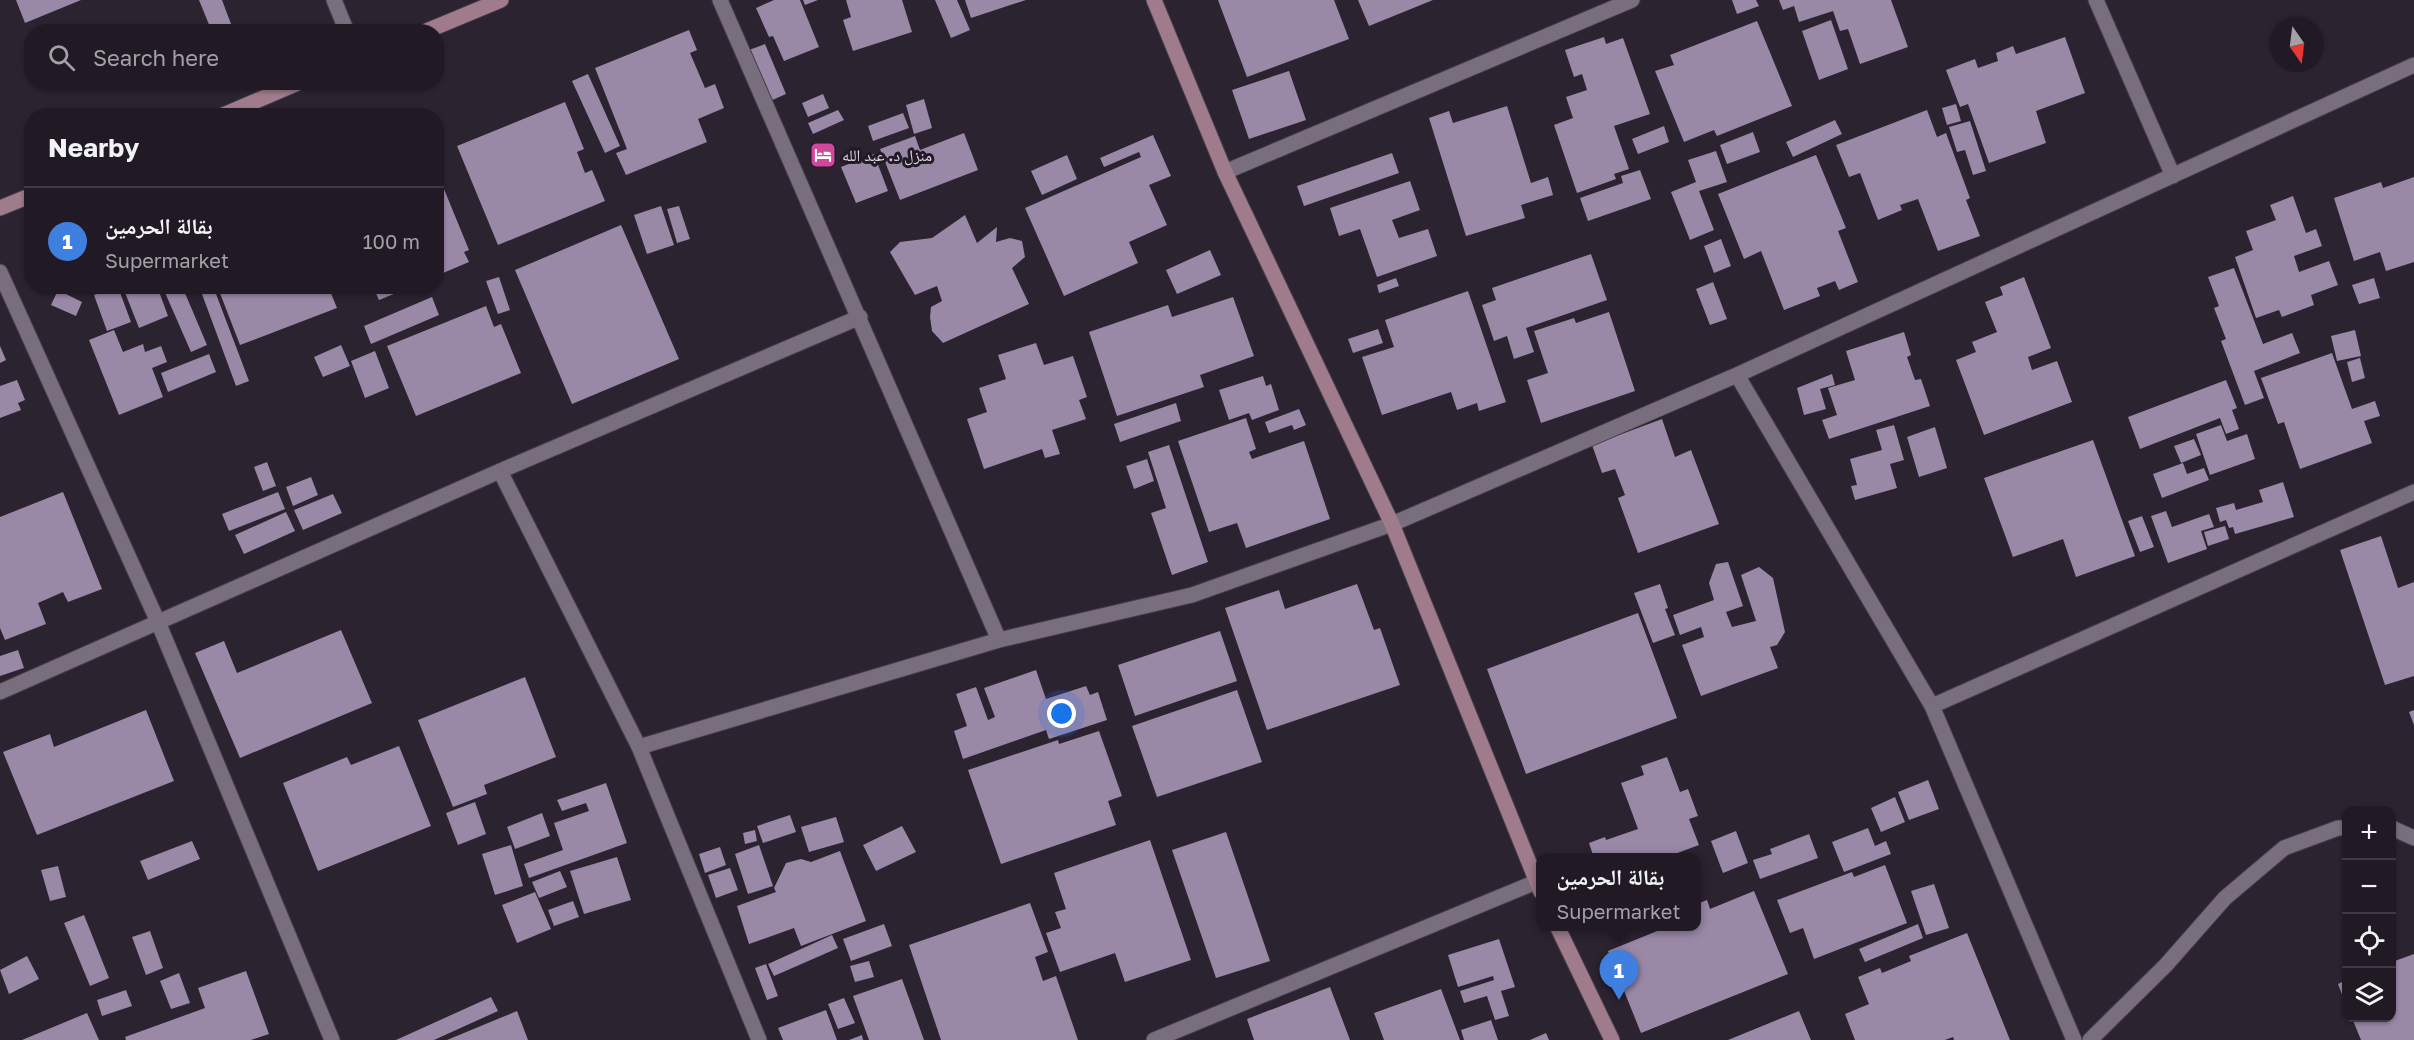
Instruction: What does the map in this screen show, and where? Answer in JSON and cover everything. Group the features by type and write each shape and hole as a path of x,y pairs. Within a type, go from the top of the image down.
{"street":[{"path":"334,0 344,24"},
{"path":"443,24 501,0"},
{"path":"720,0 999,640"},
{"path":"1154,0 1225,172 1392,524 1536,882"},
{"path":"1225,172 1632,0"},
{"path":"2096,0 2173,176"},
{"path":"639,747 999,640 1192,595 1392,524 1737,375 2414,65"},
{"path":"240,108 281,90"},
{"path":"0,208 24,198"},
{"path":"0,272 158,622 332,1040"},
{"path":"0,692 500,471 860,317"},
{"path":"1737,375 1932,706 2074,1040"},
{"path":"500,471 639,747 759,1040"},
{"path":"1932,706 2414,492"},
{"path":"2090,1040 2166,965 2225,898 2284,848 2342,828"},
{"path":"2396,830 2414,838"},
{"path":"1154,1040 1536,888"},
{"path":"1559,931 1612,1040"}],"building":[{"path":"16,0 81,0 25,23"},
{"path":"199,0 222,0 231,24 209,24"},
{"path":"774,0 800,0 819,47 784,61 773,36 769,37 756,8"},
{"path":"803,0 818,0 805,5"},
{"path":"846,0 902,0 912,32 853,51 843,20 851,17"},
{"path":"935,0 957,0 970,30 951,38"},
{"path":"965,0 1026,0 971,18"},
{"path":"1218,0 1334,0 1349,39 1247,77"},
{"path":"1358,0 1433,0 1369,26"},
{"path":"1732,0 1756,0 1759,6 1737,14"},
{"path":"1779,0 1891,0 1908,47 1860,64 1848,29 1840,31 1833,11 1799,22 1794,6 1783,10"},
{"path":"1831,20 1848,69 1819,80 1802,31"},
{"path":"1757,21 1792,106 1717,136 1714,130 1684,142 1655,71 1674,65 1670,55"},
{"path":"689,30 697,50 690,53 705,88 715,84 724,108 698,119 707,142 626,175 616,153 627,149 595,68"},
{"path":"1604,37 1606,44 1623,38 1650,114 1614,126 1629,169 1614,174 1616,179 1577,193 1554,125 1573,118 1566,97 1587,90 1582,74 1574,77 1565,50"},
{"path":"2065,37 2085,93 2036,111 2046,143 1989,163 1968,104 1960,107 1946,70 1975,59 1978,68 1998,61 1996,53 2013,46 2016,54"},
{"path":"765,44 786,94 770,101 749,50"},
{"path":"1289,71 1306,120 1249,139 1232,90"},
{"path":"588,74 620,146 605,153 572,81"},
{"path":"823,94 829,108 808,117 802,103"},
{"path":"924,99 932,128 914,134 906,105"},
{"path":"565,102 584,149 577,152 585,173 592,170 605,201 498,245 457,146"},
{"path":"1956,104 1961,121 1947,125 1942,108"},
{"path":"1507,106 1531,183 1548,177 1553,195 1521,205 1525,218 1466,236 1429,118 1449,111 1453,123"},
{"path":"838,110 844,120 813,134 808,123"},
{"path":"1927,110 1937,137 1946,133 1970,198 1966,200 1980,236 1938,251 1918,199 1900,205 1902,210 1878,220 1860,173 1849,177 1836,145"},
{"path":"903,113 909,128 873,141 868,126"},
{"path":"1835,120 1842,134 1793,157 1786,142"},
{"path":"1970,121 1986,171 1973,175 1965,150 1957,152 1949,127"},
{"path":"1664,126 1669,142 1638,154 1632,139"},
{"path":"1753,132 1760,152 1727,164 1720,145"},
{"path":"964,133 978,170 900,200 880,149 915,136 920,150"},
{"path":"1153,135 1171,176 1149,185 1167,225 1129,242 1138,263 1064,296 1025,208 1141,157 1139,152 1104,167 1100,158"},
{"path":"1716,151 1727,182 1699,191 1714,230 1690,240 1671,192 1696,182 1688,160"},
{"path":"1392,153 1399,173 1304,206 1297,186"},
{"path":"874,154 888,191 856,203 841,167"},
{"path":"1067,155 1077,179 1042,195 1031,171"},
{"path":"1816,155 1846,228 1838,231 1858,282 1839,290 1835,281 1817,288 1820,296 1784,310 1761,251 1744,259 1718,194"},
{"path":"1640,170 1651,199 1588,221 1580,198 1623,183 1621,176"},
{"path":"2414,177 2414,262 2386,271 2380,252 2354,261 2334,198 2381,182 2383,188"},
{"path":"1410,181 1420,210 1392,220 1399,238 1428,229 1437,256 1377,277 1360,229 1339,236 1330,208"},
{"path":"444,189 469,250 464,252 469,262 444,273"},
{"path":"2293,196 2306,233 2316,229 2322,246 2294,256 2299,272 2329,261 2338,285 2311,295 2314,305 2282,317 2279,310 2256,318 2235,257 2253,250 2246,231 2276,220 2270,205"},
{"path":"661,206 674,245 647,254 634,215"},
{"path":"679,206 690,239 677,243 667,209"},
{"path":"965,215 977,243 997,227 996,242 1010,238 1022,241 1025,257 1012,268 1029,304 943,343 932,331 930,317 931,307 942,301 937,286 915,295 890,252 900,242 932,238"},
{"path":"621,225 679,359 572,404 515,270"},
{"path":"1721,239 1731,266 1714,273 1704,246"},
{"path":"1210,250 1221,275 1177,294 1166,270"},
{"path":"1591,254 1607,300 1526,328 1534,352 1514,359 1507,336 1494,341 1482,305 1496,300 1492,288"},
{"path":"2234,268 2263,344 2292,333 2300,353 2254,371 2264,398 2245,405 2221,341 2226,339 2214,308 2219,306 2208,277"},
{"path":"499,277 510,310 498,314 486,281"},
{"path":"2024,277 2051,348 2028,357 2032,370 2057,361 2072,402 1984,435 1956,360 1976,352 1972,342 1997,332 1985,302 2003,295 2000,287"},
{"path":"1396,278 1399,286 1379,293 1377,285"},
{"path":"2374,278 2380,298 2359,304 2352,285"},
{"path":"1713,282 1727,319 1710,325 1696,289"},
{"path":"1468,291 1506,402 1479,411 1477,403 1457,410 1451,392 1382,415 1362,357 1394,347 1385,320"},
{"path":"56,294 66,294 82,302 76,316 51,305"},
{"path":"121,294 131,322 107,331 94,295"},
{"path":"126,294 160,294 168,316 139,328"},
{"path":"166,294 185,294 207,345 191,352"},
{"path":"202,294 216,294 249,381 236,386"},
{"path":"220,294 331,294 337,308 240,345"},
{"path":"376,294 394,294 379,300"},
{"path":"432,297 439,315 371,344 364,326"},
{"path":"1233,297 1254,356 1200,375 1204,387 1117,416 1089,332 1168,305 1172,317"},
{"path":"486,306 494,327 501,324 521,373 416,416 387,346"},
{"path":"1609,312 1635,391 1541,423 1527,380 1548,373 1534,331 1574,318 1576,323"},
{"path":"1378,329 1383,343 1353,353 1348,339"},
{"path":"114,330 123,352 143,344 145,352 161,346 167,362 152,368 163,397 119,415 89,340"},
{"path":"2355,330 2361,356 2337,361 2331,336"},
{"path":"1904,332 1911,355 1907,357 1915,380 1921,379 1930,406 1829,439 1822,420 1837,415 1828,388 1855,380 1846,351"},
{"path":"1036,343 1044,365 1073,356 1087,397 1079,400 1086,419 1052,430 1060,454 1045,458 1042,449 984,469 967,419 987,412 979,388 1006,379 998,355"},
{"path":"341,345 350,366 323,377 314,357"},
{"path":"0,346 6,360 0,363"},
{"path":"375,351 389,388 365,398 351,361"},
{"path":"2332,353 2352,409 2375,401 2380,416 2364,421 2372,443 2300,469 2284,422 2278,424 2261,378"},
{"path":"209,354 216,372 168,392 161,373"},
{"path":"2360,358 2365,378 2352,382 2347,362"},
{"path":"1832,374 1835,385 1820,389 1826,409 1804,415 1797,388"},
{"path":"1263,376 1266,386 1271,384 1279,410 1252,420 1249,413 1229,420 1219,390"},
{"path":"17,380 25,400 18,403 21,410 0,418 0,386"},
{"path":"2226,380 2237,408 2232,410 2239,429 2226,434 2220,418 2140,449 2128,417"},
{"path":"1176,403 1181,421 1120,442 1114,424"},
{"path":"1299,409 1306,425 1294,430 1292,425 1269,433 1265,422"},
{"path":"1246,418 1256,449 1249,452 1252,459 1304,441 1330,519 1246,548 1237,523 1209,532 1178,441"},
{"path":"1662,419 1675,457 1691,450 1719,524 1638,553 1618,498 1625,495 1615,469 1602,473 1592,445"},
{"path":"1894,425 1904,460 1890,464 1897,488 1855,500 1851,486 1857,485 1850,459 1882,450 1876,430"},
{"path":"2221,425 2227,441 2247,434 2255,459 2210,475 2196,434"},
{"path":"1935,427 1947,468 1919,477 1907,437"},
{"path":"2194,439 2201,455 2181,463 2174,446"},
{"path":"2093,440 2135,556 2076,577 2063,539 2013,557 1984,478"},
{"path":"1169,445 1208,562 1172,575 1151,513 1166,508 1148,452"},
{"path":"1147,459 1154,481 1134,489 1126,466"},
{"path":"267,462 276,486 263,491 254,467"},
{"path":"2183,463 2187,474 2204,468 2209,480 2162,498 2153,474"},
{"path":"311,477 318,495 293,506 286,487"},
{"path":"2283,482 2294,517 2235,534 2233,527 2229,528 2226,520 2220,522 2216,508 2234,503 2236,510 2263,502 2259,490"},
{"path":"63,492 102,589 68,602 63,592 38,603 46,624 5,640 0,628 0,517"},
{"path":"278,492 285,509 229,531 222,514"},
{"path":"333,494 342,513 303,530 294,510"},
{"path":"2166,511 2172,527 2209,514 2214,527 2201,531 2207,549 2168,563 2151,516"},
{"path":"286,512 295,531 244,554 235,535"},
{"path":"2142,516 2154,547 2140,552 2128,521"},
{"path":"2225,526 2229,539 2208,546 2204,532"},
{"path":"2381,536 2398,588 2414,582 2414,676 2385,685 2340,550"},
{"path":"1728,562 1743,606 1726,612 1732,627 1756,621 1741,575 1759,567 1773,578 1785,632 1777,645 1770,647 1778,668 1701,696 1682,645 1704,637 1701,627 1680,635 1673,615 1714,600 1709,583 1716,564"},
{"path":"1357,584 1374,630 1380,628 1400,685 1267,730 1225,608 1279,590 1285,609"},
{"path":"1660,584 1668,608 1665,609 1675,635 1653,643 1634,593"},
{"path":"1638,613 1677,718 1526,774 1487,669"},
{"path":"341,630 372,703 240,758 195,653 224,641 237,673"},
{"path":"1220,631 1237,681 1135,716 1118,665"},
{"path":"18,650 24,668 0,676 0,656"},
{"path":"1036,670 1046,699 1086,686 1090,695 1098,692 1107,720 1049,739 1046,730 963,759 954,731 967,726 956,694 976,687 988,720 995,717 984,688"},
{"path":"525,677 556,757 484,785 487,794 453,807 418,720"},
{"path":"1237,690 1262,762 1157,797 1132,726"},
{"path":"146,710 174,781 37,835 3,752 50,734 54,747"},
{"path":"2414,710 2414,725 2409,712"},
{"path":"1099,731 1122,796 1108,801 1116,825 1001,864 968,770 1058,740 1059,744"},
{"path":"399,746 431,826 318,871 283,783 347,757 351,765"},
{"path":"1667,757 1680,792 1688,789 1698,816 1689,819 1699,845 1677,853 1592,853 1589,843 1638,829 1621,783 1644,775 1641,766"},
{"path":"1928,780 1939,809 1909,820 1898,792"},
{"path":"606,783 627,843 529,878 524,864 563,850 554,823 589,811 586,803 562,811 557,800"},
{"path":"1895,797 1905,822 1881,832 1871,808"},
{"path":"475,802 486,834 458,845 446,813"},
{"path":"542,813 550,836 515,849 507,827"},
{"path":"790,815 796,832 763,843 757,826"},
{"path":"836,817 844,842 809,852 801,827"},
{"path":"902,826 916,852 876,871 863,845"},
{"path":"1868,828 1875,846 1886,841 1891,854 1844,872 1832,842"},
{"path":"755,830 757,841 745,844 743,833"},
{"path":"1736,831 1748,863 1723,873 1711,841"},
{"path":"1226,832 1270,961 1216,978 1172,850"},
{"path":"1809,834 1818,858 1760,879 1753,860 1772,854 1770,849"},
{"path":"1150,840 1191,960 1125,982 1115,953 1060,972 1046,933 1061,928 1055,912 1066,909 1054,873"},
{"path":"192,841 200,859 148,880 140,861"},
{"path":"511,845 523,886 495,895 482,854"},
{"path":"759,845 773,886 748,894 735,854"},
{"path":"720,847 726,865 705,873 699,854"},
{"path":"840,851 866,921 801,946 794,928 749,944 737,906 776,892 774,888 786,863 801,859 811,862"},
{"path":"617,857 631,900 584,914 570,871"},
{"path":"1885,865 1907,923 1814,959 1803,928 1790,933 1777,900 1852,872 1854,877"},
{"path":"58,866 66,897 50,901 41,870"},
{"path":"730,868 738,890 716,898 708,875"},
{"path":"560,871 567,887 539,898 532,882"},
{"path":"1934,884 1949,928 1926,935 1911,891"},
{"path":"1754,891 1788,974 1641,1033 1608,951 1657,931 1701,931 1701,902 1707,900 1710,909"},
{"path":"535,892 551,929 517,943 502,905"},
{"path":"573,901 579,917 554,926 548,910"},
{"path":"1030,903 1048,952 1035,957 1043,981 1056,976 1078,1040 941,1040 909,945"},
{"path":"84,915 109,978 90,986 64,923"},
{"path":"884,924 892,946 851,961 843,939"},
{"path":"1918,924 1923,938 1865,962 1859,949"},
{"path":"150,931 163,968 146,975 132,937"},
{"path":"1967,933 2010,1040 1954,1040 1953,1037 1945,1040 1855,1040 1845,1014 1869,1004 1858,977 1880,968 1882,973 1911,961 1909,956"},
{"path":"832,935 838,948 774,976 768,964"},
{"path":"1499,939 1515,987 1501,991 1509,1016 1495,1020 1487,996 1464,1003 1460,991 1494,980 1493,976 1458,987 1448,955"},
{"path":"2414,954 2414,1040 2361,1040 2354,1022 2396,1022 2396,961"},
{"path":"27,956 39,979 9,994 0,970"},
{"path":"869,961 874,977 855,982 850,966"},
{"path":"766,964 778,996 767,1000 755,968"},
{"path":"246,971 269,1034 251,1040 126,1040 125,1037 205,1008 198,988"},
{"path":"179,973 190,1003 171,1009 160,981"},
{"path":"902,979 924,1040 869,1040 853,996"},
{"path":"2342,982 2342,994 2338,984"},
{"path":"1330,987 1350,1040 1254,1040 1247,1019"},
{"path":"1441,989 1460,1040 1384,1040 1374,1013"},
{"path":"126,990 132,1006 102,1016 97,1000"},
{"path":"491,997 498,1011 434,1040 396,1040"},
{"path":"844,998 855,1023 838,1029 828,1004"},
{"path":"826,1010 837,1040 783,1040 778,1028"},
{"path":"517,1011 528,1040 447,1040"},
{"path":"1799,1011 1811,1040 1728,1040"},
{"path":"87,1013 99,1040 22,1040"},
{"path":"1491,1020 1498,1040 1464,1040 1461,1030"},
{"path":"1546,1033 1549,1040 1530,1040"},
{"path":"862,1035 863,1040 849,1040"}],"place":[{"name":"منزل د. عبد الله","path":"823,155"},
{"name":"بقالة الحرمين","path":"1619,1000"}]}
